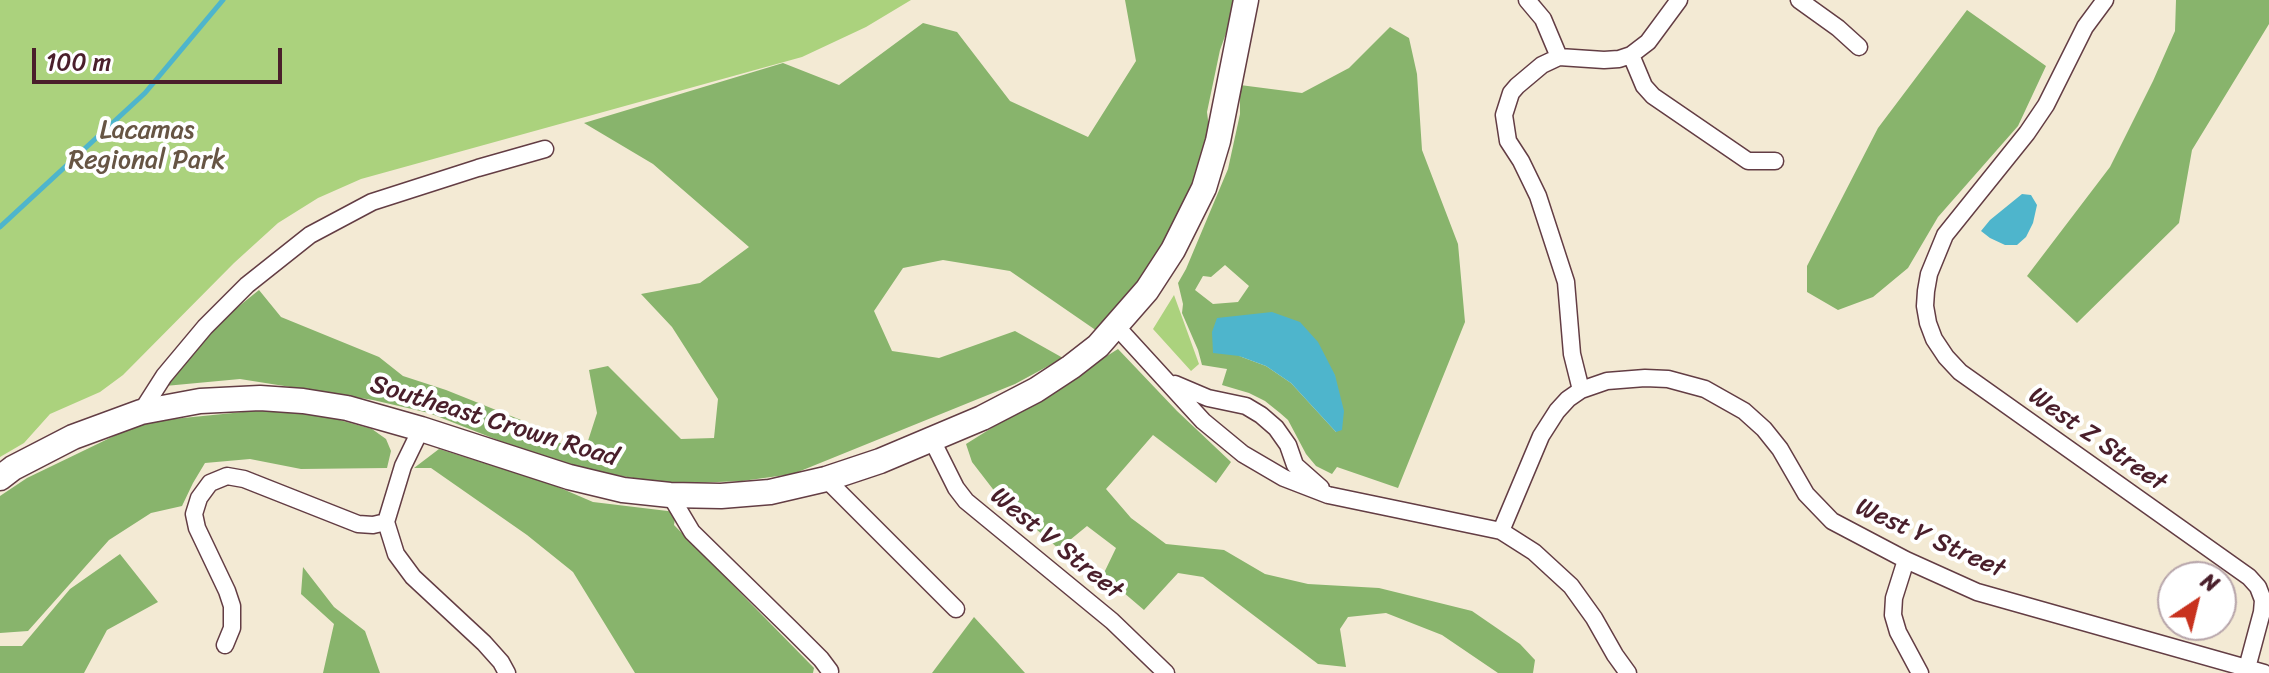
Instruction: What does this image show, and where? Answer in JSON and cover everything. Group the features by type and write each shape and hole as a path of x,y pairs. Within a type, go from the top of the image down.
{"street":[{"name":"Southeast Crown Road","path":"0,478 73,437 141,412 200,401 260,398 347,408 569,477 623,490 670,495 721,496 770,492 826,479 880,461 995,411 1048,382 1098,346 1147,290 1190,220 1204,188 1218,141 1246,0"},
{"path":"1527,0 1543,19 1559,57"},
{"path":"1501,531 1541,436 1557,411 1581,390 1572,354 1566,282 1538,196 1508,141 1504,122 1509,99 1517,86 1536,68 1559,57 1604,60 1631,55 1648,42 1679,0"},
{"path":"1799,0 1859,47"},
{"name":"West Z Street","path":"2105,0 2085,27 2046,105 2027,133 1945,235 1929,274 1925,306 1931,331 1946,357 1960,372 2249,577 2258,587 2263,600 2262,612 2247,668"},
{"path":"1631,55 1644,86 1653,96 1748,161 1775,161"},
{"path":"141,412 164,376 223,308 310,235 372,202 545,149"},
{"path":"1116,326 1203,421 1243,454 1284,478 1328,495 1501,531 1534,552 1571,586 1628,673"},
{"name":"West Y Street","path":"1581,390 1607,381 1645,378 1685,383 1725,398 1764,429 1780,449 1806,494 1832,521 1906,560 1977,592 2264,673"},
{"path":"1166,380 1208,398 1246,406 1261,415 1276,428 1288,445 1295,465 1328,495"},
{"path":"421,429 403,466 386,522 396,554 404,566 484,643 507,673"},
{"name":"West V Street","path":"932,440 956,488 966,501 1112,621 1166,673"},
{"path":"225,645 232,628 232,606 197,528 194,514 199,498 210,483 227,476 244,479 358,524 386,522"},
{"path":"826,479 956,609"},
{"path":"670,495 692,532 830,671"},
{"path":"1906,560 1894,598 1893,615 1898,632 1920,673"}],"green space":[{"name":"Lacamas Regional Park","path":"0,0 911,0 866,27 802,57 361,179 318,198 278,223 123,375 100,392 50,414 24,443 0,457"},
{"path":"1125,0 1238,0 1220,50 1207,112 1210,136 1183,214 1140,283 1097,331 1010,271 943,260 903,268 874,311 892,351 939,358 1015,331 1063,358 1015,384 793,474 742,481 669,484 550,464 429,413 373,400 240,379 165,386 218,323 259,290 281,317 379,357 403,376 526,422 560,443 587,444 597,413 589,370 608,366 681,439 714,438 718,399 672,327 641,294 700,283 749,247 653,164 584,123 783,63 839,85 923,23 957,32 1010,101 1088,137 1136,61"},
{"path":"2176,0 2269,0 2269,24 2192,150 2179,223 2077,323 2027,276 2110,167 2175,31"},
{"path":"1967,10 2046,66 2018,126 1938,217 1908,268 1873,297 1838,310 1807,292 1807,266 1878,128"},
{"path":"1390,27 1409,38 1417,74 1422,150 1458,244 1465,322 1398,488 1337,467 1332,474 1316,466 1288,420 1280,413 1249,393 1222,385 1227,369 1202,365 1182,313 1178,283 1228,169 1240,114 1240,85 1302,93 1349,68","holes":["1225,265 1249,286 1238,302 1213,304 1195,290 1203,276 1211,277","1239,356 1335,375 1336,432 1291,383 1266,366"]},
{"path":"1174,295 1199,364 1191,371 1153,329"},
{"path":"1118,349 1231,462 1216,483 1153,435 1106,489 1131,518 1166,544 1224,550 1265,574 1308,584 1379,588 1472,611 1520,644 1535,660 1533,673 1498,673 1442,635 1386,613 1348,617 1340,629 1346,667 1318,664 1203,577 1178,573 1144,610 1103,575 1116,548 1087,526 1059,549 999,497 972,462 966,444"},
{"path":"293,407 372,429 386,439 391,451 387,468 301,469 250,459 205,463 182,506 151,513 109,540 28,631 0,633 0,496 27,478 143,422"},
{"path":"439,449 551,484 593,502 676,512 674,525 814,668 813,673 635,673 573,572 527,535 431,468 414,468"},
{"path":"120,554 158,602 107,630 84,673 0,673 0,646 22,646 70,589"},
{"path":"303,567 334,607 365,631 380,673 323,673 334,624 301,594"},
{"path":"974,617 998,643 1025,673 932,673"}],"water":[{"path":"2022,194 2031,195 2037,205 2026,237 2017,245 2005,245 1981,231 1990,220"},
{"path":"1272,312 1300,322 1318,342 1335,375 1344,411 1342,430 1336,432 1291,383 1266,366 1239,356 1213,353 1212,332 1217,318"}],"waterway":[{"path":"0,227 145,93 223,0"}]}
